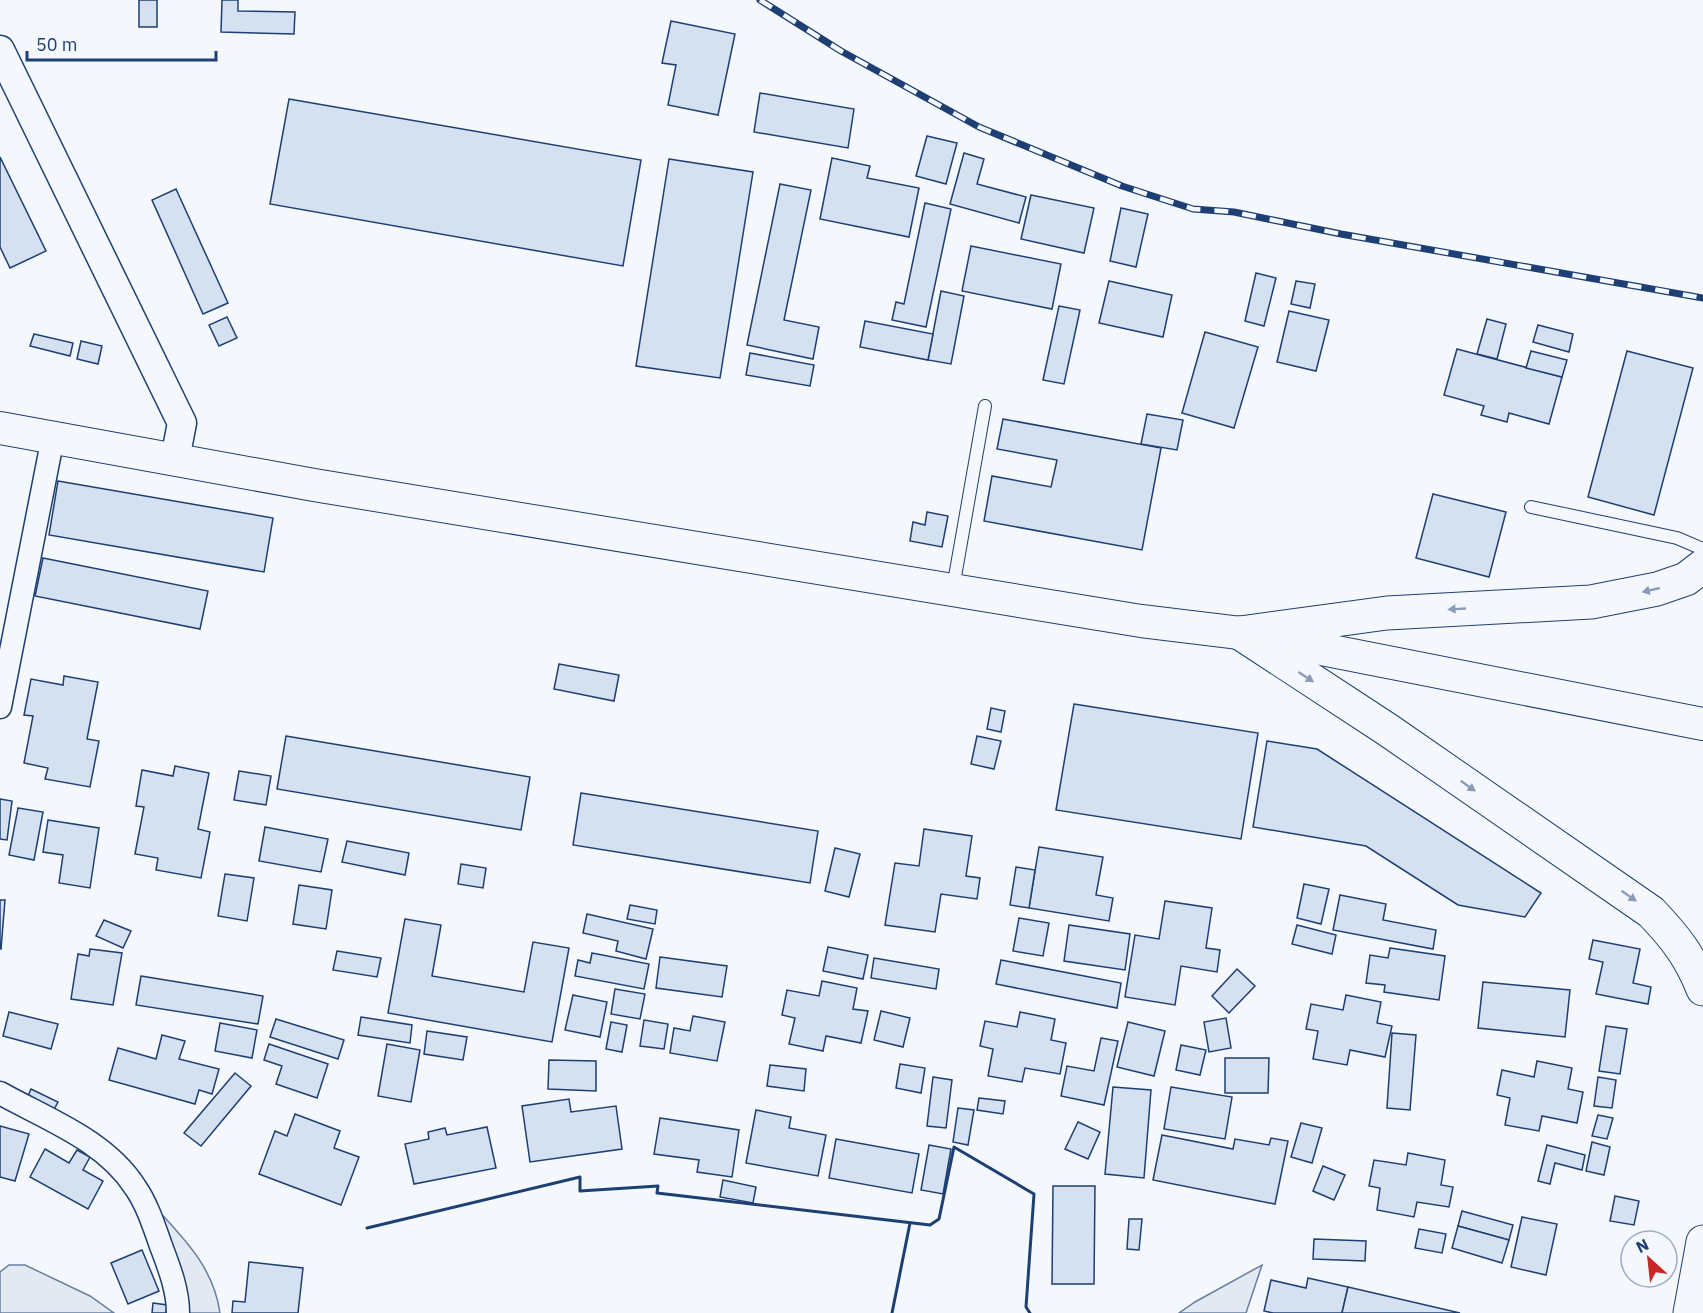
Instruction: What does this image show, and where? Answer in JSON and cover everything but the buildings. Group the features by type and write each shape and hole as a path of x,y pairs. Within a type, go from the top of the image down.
{"highway":[{"path":"1240,633 1387,613 1591,602 1657,589 1686,579 1703,566"},
{"path":"1240,633 1397,737 1651,912 1676,938 1693,963 1703,989"},
{"path":"1690,1313 1703,1242"}],"main road":[{"path":"0,428 314,485 1141,621 1240,633 1703,724"}],"street":[{"path":"0,50 182,423 175,459"},
{"path":"0,707 53,437"},
{"path":"0,1093 82,1138 113,1160 135,1186 153,1224 171,1272 178,1313"}],"lane":[{"path":"953,590 985,406"},
{"path":"1531,507 1677,538 1703,549"}],"shaded area":[{"path":"146,1197 182,1236 202,1264 216,1295 220,1313 187,1313"},
{"path":"9,1265 25,1265 90,1296 114,1313 0,1313 0,1272"},
{"path":"1262,1265 1246,1313 1179,1313 1195,1302"}],"railway":[{"path":"760,0 841,51 979,127 1122,186 1193,209 1234,212 1341,234 1703,298"}],"wall":[{"path":"367,1228 580,1177 580,1191 658,1186 657,1193 930,1225 939,1219 954,1147 1034,1194 1026,1307 1030,1313"},
{"path":"892,1313 910,1223"}]}
